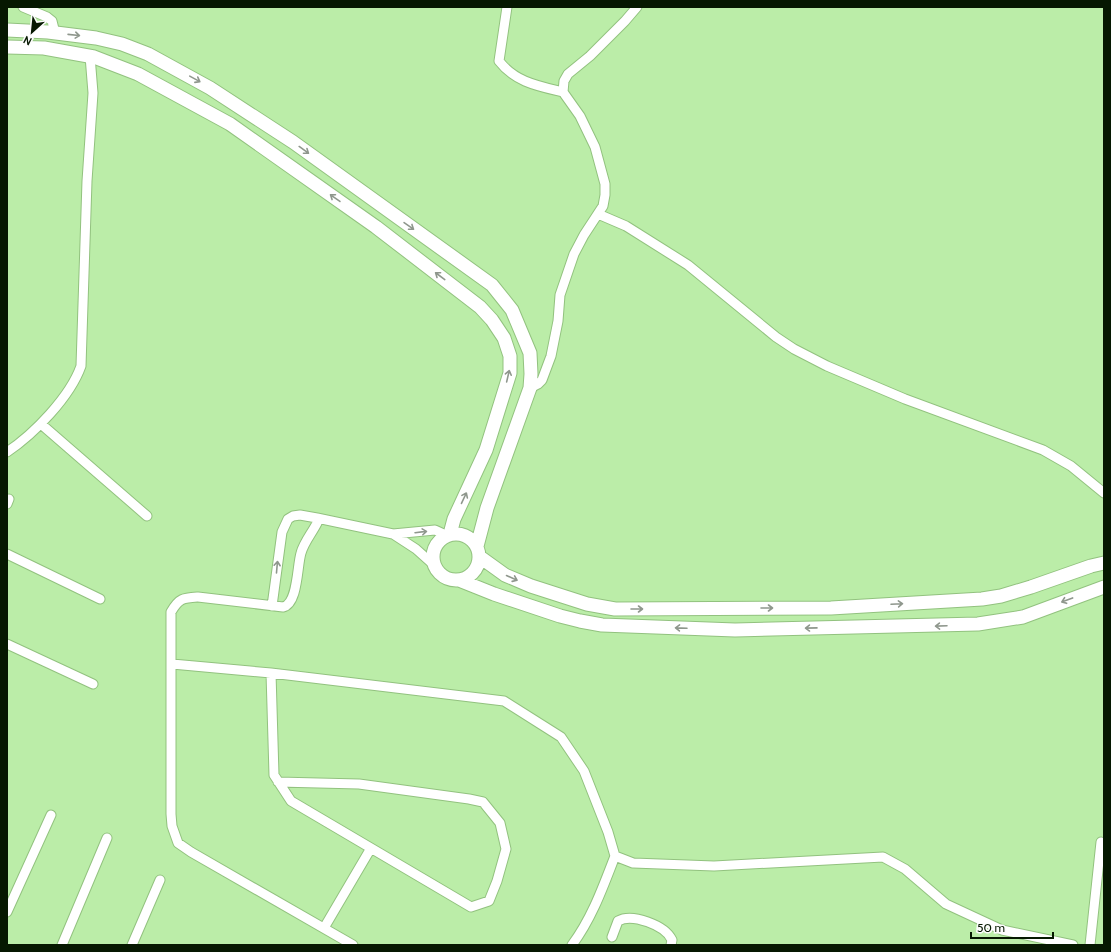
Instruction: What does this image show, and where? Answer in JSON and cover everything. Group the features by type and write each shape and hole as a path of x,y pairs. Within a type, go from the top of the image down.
{"street":[{"path":"23,7 47,17 52,21 50,33 44,48"},
{"path":"507,7 498,61 515,77 536,86 563,92"},
{"path":"530,388 542,380 550,356 558,321 560,295 574,254 584,235 603,206 605,195 605,184 595,147 580,116 563,92 564,81 568,74 590,56 637,7"},
{"path":"7,30 96,38 122,44 148,54 210,88 293,142 492,285 512,310 530,353 530,388 486,508 478,551 477,568 470,576 459,580 451,580 444,577 439,573 435,566 433,558 434,548 439,541 448,535 456,533 468,537 478,551 505,575 531,586 588,604 615,609 831,608 982,599 1001,596 1104,563"},
{"path":"7,47 44,48 90,56 138,74 230,124 376,227 480,307 492,320 504,338 510,356 510,373 486,450 448,535"},
{"path":"7,452 41,424 76,379 81,366 87,181 93,93 90,56"},
{"path":"598,214 626,226 688,265 776,337 794,349 827,366 904,399 1043,450 1071,466 1104,493"},
{"path":"41,424 147,516"},
{"path":"272,606 282,532 284,524 288,519 294,516 300,515 317,518 393,534 435,530 448,535"},
{"path":"317,518 315,527 306,540 301,552 292,598 286,606 272,606 220,598 198,597 184,598 176,603 171,612 172,826 178,843 220,869 353,945"},
{"path":"393,534 416,549 435,566"},
{"path":"7,554 100,599"},
{"path":"459,580 494,594 580,622 602,625 735,630 978,624 1023,617 1104,587"},
{"path":"7,644 93,684"},
{"path":"172,664 271,673 504,701 561,737 584,771 608,832 615,856 597,902 582,931 572,945"},
{"path":"271,673 274,775 278,782 291,801 471,907 489,901 497,881 506,849 500,823 483,802 359,784 278,782"},
{"path":"7,912 51,815"},
{"path":"62,945 107,838"},
{"path":"1090,945 1101,842"},
{"path":"324,928 371,848"},
{"path":"615,856 633,863 714,866 883,857 905,869 946,904 1002,930 1074,945"},
{"path":"132,945 160,880"},
{"path":"612,937 618,921 622,919 635,919 646,921 664,930 672,940 671,945"}]}
